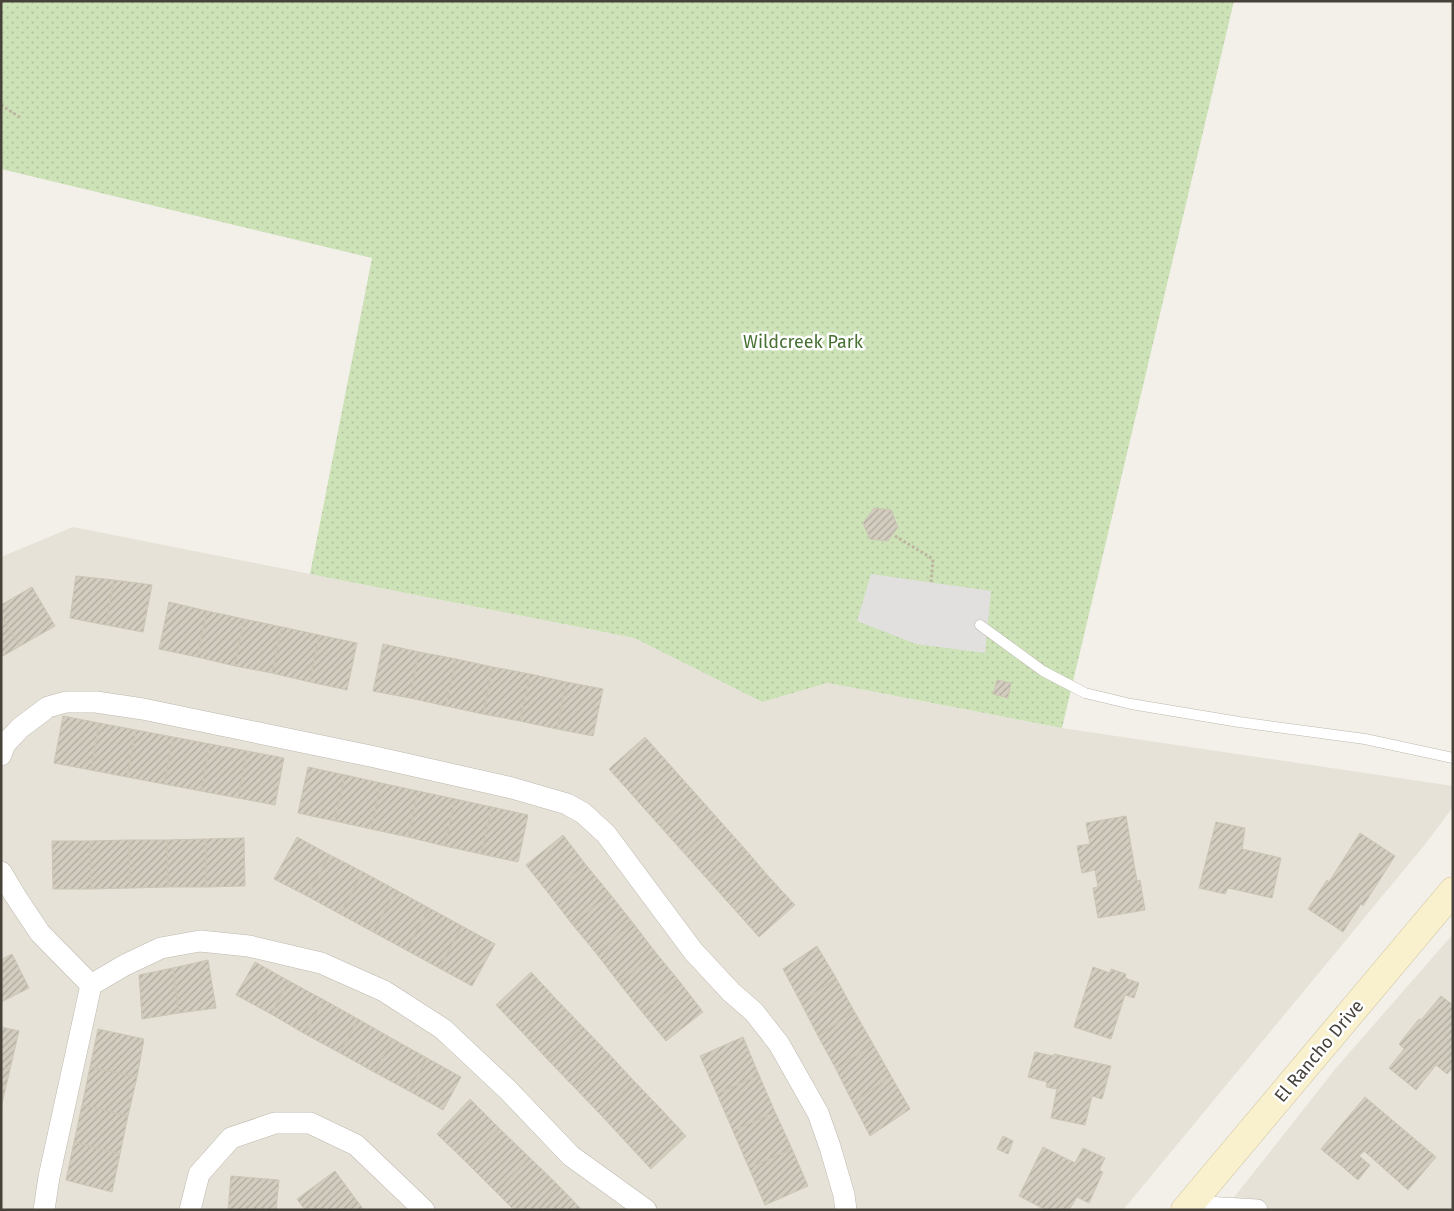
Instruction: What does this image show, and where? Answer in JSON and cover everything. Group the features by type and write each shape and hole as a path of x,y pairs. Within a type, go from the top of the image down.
{"main road":[{"name":"El Rancho Drive","path":"1187,1208 1450,899"}],"street":[{"path":"1,755 5,744 20,728 48,707 66,702 96,702 375,757 512,788 567,804 583,813 606,834 693,951 754,1012 779,1044 818,1113 836,1166 846,1210"},
{"path":"1,872 40,933 91,985"},
{"path":"44,1210 49,1177 91,985 125,965 161,948 200,941 248,946 321,963 384,991 442,1029 508,1090 572,1156 646,1210"},
{"path":"190,1210 199,1174 231,1138 275,1123 310,1123 356,1145 424,1210"},
{"path":"1187,1208 1257,1210"}],"lane":[{"path":"980,625 1043,671 1086,693 1131,704 1239,722 1365,739 1453,758"}],"path":[{"path":"1,105 21,118"},
{"path":"895,536 933,560 931,582"}],"shaded area":[{"path":"73,527 634,638 762,702 828,683 1062,728 1453,786 1453,807 1427,842 1123,1210 1,1210 1,557"},
{"path":"871,574 991,591 985,653 916,644 857,621"},
{"path":"1453,934 1453,1210 1224,1210 1336,1068"}],"green space":[{"name":"Wildcreek Park","path":"1,1 1234,1 1062,728 828,683 762,702 634,638 310,574 372,258 1,169"}],"building":[{"path":"874,508 891,510 898,527 888,541 870,539 863,523"},
{"path":"76,576 114,580 106,625 70,618"},
{"path":"114,580 152,585 143,632 106,625"},
{"path":"32,587 55,626 20,646 1,615 1,605"},
{"path":"169,602 207,611 197,657 159,649"},
{"path":"207,611 244,619 235,666 197,657"},
{"path":"1,615 20,646 1,657"},
{"path":"244,619 282,627 272,673 235,666"},
{"path":"282,627 319,635 310,682 272,673"},
{"path":"319,635 357,643 347,690 310,682"},
{"path":"383,644 419,652 410,698 373,691"},
{"path":"419,652 456,659 446,706 410,698"},
{"path":"456,659 493,667 483,714 446,706"},
{"path":"493,667 530,674 520,721 483,714"},
{"path":"530,674 566,682 557,729 520,721"},
{"path":"997,680 1011,683 1008,698 993,694"},
{"path":"566,682 603,689 593,736 557,729"},
{"path":"63,716 99,723 91,770 54,763"},
{"path":"99,723 136,730 127,777 91,770"},
{"path":"136,730 173,737 164,784 127,777"},
{"path":"173,737 210,744 201,791 164,784"},
{"path":"645,737 670,765 634,797 609,769"},
{"path":"210,744 247,751 238,798 201,791"},
{"path":"247,751 284,758 275,805 238,798"},
{"path":"670,765 695,793 659,825 634,797"},
{"path":"308,767 345,775 335,821 298,813"},
{"path":"345,775 381,783 371,829 335,821"},
{"path":"381,783 418,791 408,837 371,829"},
{"path":"418,791 455,799 445,846 408,837"},
{"path":"695,793 720,821 684,853 659,825"},
{"path":"455,799 492,807 481,854 445,846"},
{"path":"492,807 528,815 518,862 481,854"},
{"path":"1126,816 1137,881 1140,880 1145,910 1098,918 1093,888 1098,887 1095,870 1082,873 1077,846 1090,844 1086,823"},
{"path":"720,821 745,849 709,881 684,853"},
{"path":"1216,822 1245,828 1242,849 1281,858 1272,898 1228,888 1225,894 1199,888"},
{"path":"1360,833 1395,856 1363,906 1361,904 1343,932 1308,909 1327,880 1329,882"},
{"path":"563,835 586,865 549,894 526,865"},
{"path":"297,837 330,855 307,896 274,879"},
{"path":"244,838 245,886 206,887 206,839"},
{"path":"206,839 206,887 168,887 167,840"},
{"path":"129,840 167,840 168,887 130,888"},
{"path":"129,840 130,888 91,889 90,841"},
{"path":"52,841 90,841 91,889 53,889"},
{"path":"745,849 769,877 734,909 709,881"},
{"path":"330,855 363,872 340,914 307,896"},
{"path":"586,865 610,894 572,924 549,894"},
{"path":"363,872 396,890 373,932 340,914"},
{"path":"769,877 795,905 759,937 734,909"},
{"path":"396,890 429,908 406,950 373,932"},
{"path":"610,894 633,923 596,953 572,924"},
{"path":"429,908 462,926 439,968 406,950"},
{"path":"633,923 656,953 619,983 596,953"},
{"path":"462,926 495,944 472,986 439,968"},
{"path":"817,946 836,978 801,1003 783,969"},
{"path":"656,953 680,982 642,1012 619,983"},
{"path":"12,954 29,988 1,1002 1,960"},
{"path":"208,960 216,1008 179,1013 173,968"},
{"path":"255,962 289,981 271,1014 236,995"},
{"path":"1093,967 1110,973 1111,969 1126,974 1125,978 1139,983 1134,998 1125,995 1111,1039 1074,1027"},
{"path":"173,968 179,1013 142,1019 139,975"},
{"path":"531,972 557,1000 522,1032 496,1005"},
{"path":"836,978 854,1011 818,1036 801,1003"},
{"path":"289,981 324,1000 305,1034 271,1014"},
{"path":"680,982 703,1012 666,1041 642,1012"},
{"path":"1441,996 1453,1005 1453,1067 1447,1074 1436,1065 1416,1090 1389,1068 1404,1049 1399,1044"},
{"path":"324,1000 358,1019 340,1053 305,1034"},
{"path":"557,1000 583,1027 548,1060 522,1032"},
{"path":"854,1011 873,1044 836,1069 818,1036"},
{"path":"358,1019 393,1039 374,1072 340,1053"},
{"path":"1,1027 19,1031 10,1069 1,1067"},
{"path":"583,1027 609,1054 574,1087 548,1060"},
{"path":"98,1029 144,1039 137,1077 90,1067"},
{"path":"743,1037 759,1075 717,1094 700,1056"},
{"path":"393,1039 427,1058 409,1091 374,1072"},
{"path":"873,1044 891,1076 853,1103 836,1069"},
{"path":"1035,1052 1111,1066 1102,1099 1092,1096 1085,1125 1051,1118 1057,1089 1046,1087 1047,1082 1028,1077"},
{"path":"609,1054 634,1081 600,1114 574,1087"},
{"path":"427,1058 461,1077 443,1110 409,1091"},
{"path":"1,1067 10,1069 1,1108"},
{"path":"90,1067 137,1077 128,1116 82,1105"},
{"path":"759,1075 775,1112 733,1131 717,1094"},
{"path":"891,1076 910,1109 870,1136 853,1103"},
{"path":"634,1081 660,1108 625,1141 600,1114"},
{"path":"1365,1097 1436,1157 1408,1190 1364,1151 1359,1156 1370,1165 1358,1180 1321,1149"},
{"path":"470,1099 499,1128 467,1163 437,1134"},
{"path":"82,1105 128,1116 120,1154 74,1142"},
{"path":"660,1108 686,1136 651,1169 625,1141"},
{"path":"775,1112 792,1149 749,1168 733,1131"},
{"path":"499,1128 529,1157 497,1193 467,1163"},
{"path":"1003,1136 1013,1141 1008,1154 997,1149"},
{"path":"74,1142 120,1154 112,1192 66,1180"},
{"path":"1043,1147 1075,1163 1083,1148 1105,1158 1099,1170 1103,1172 1089,1203 1077,1197 1069,1210 1046,1210 1019,1196"},
{"path":"792,1149 808,1186 765,1205 749,1168"},
{"path":"529,1157 558,1185 537,1210 514,1210 497,1193"},
{"path":"335,1171 357,1201 345,1210 305,1210 297,1199"},
{"path":"231,1176 279,1180 276,1210 228,1210"},
{"path":"558,1185 582,1210 537,1210"},
{"path":"357,1201 364,1210 345,1210"}]}
